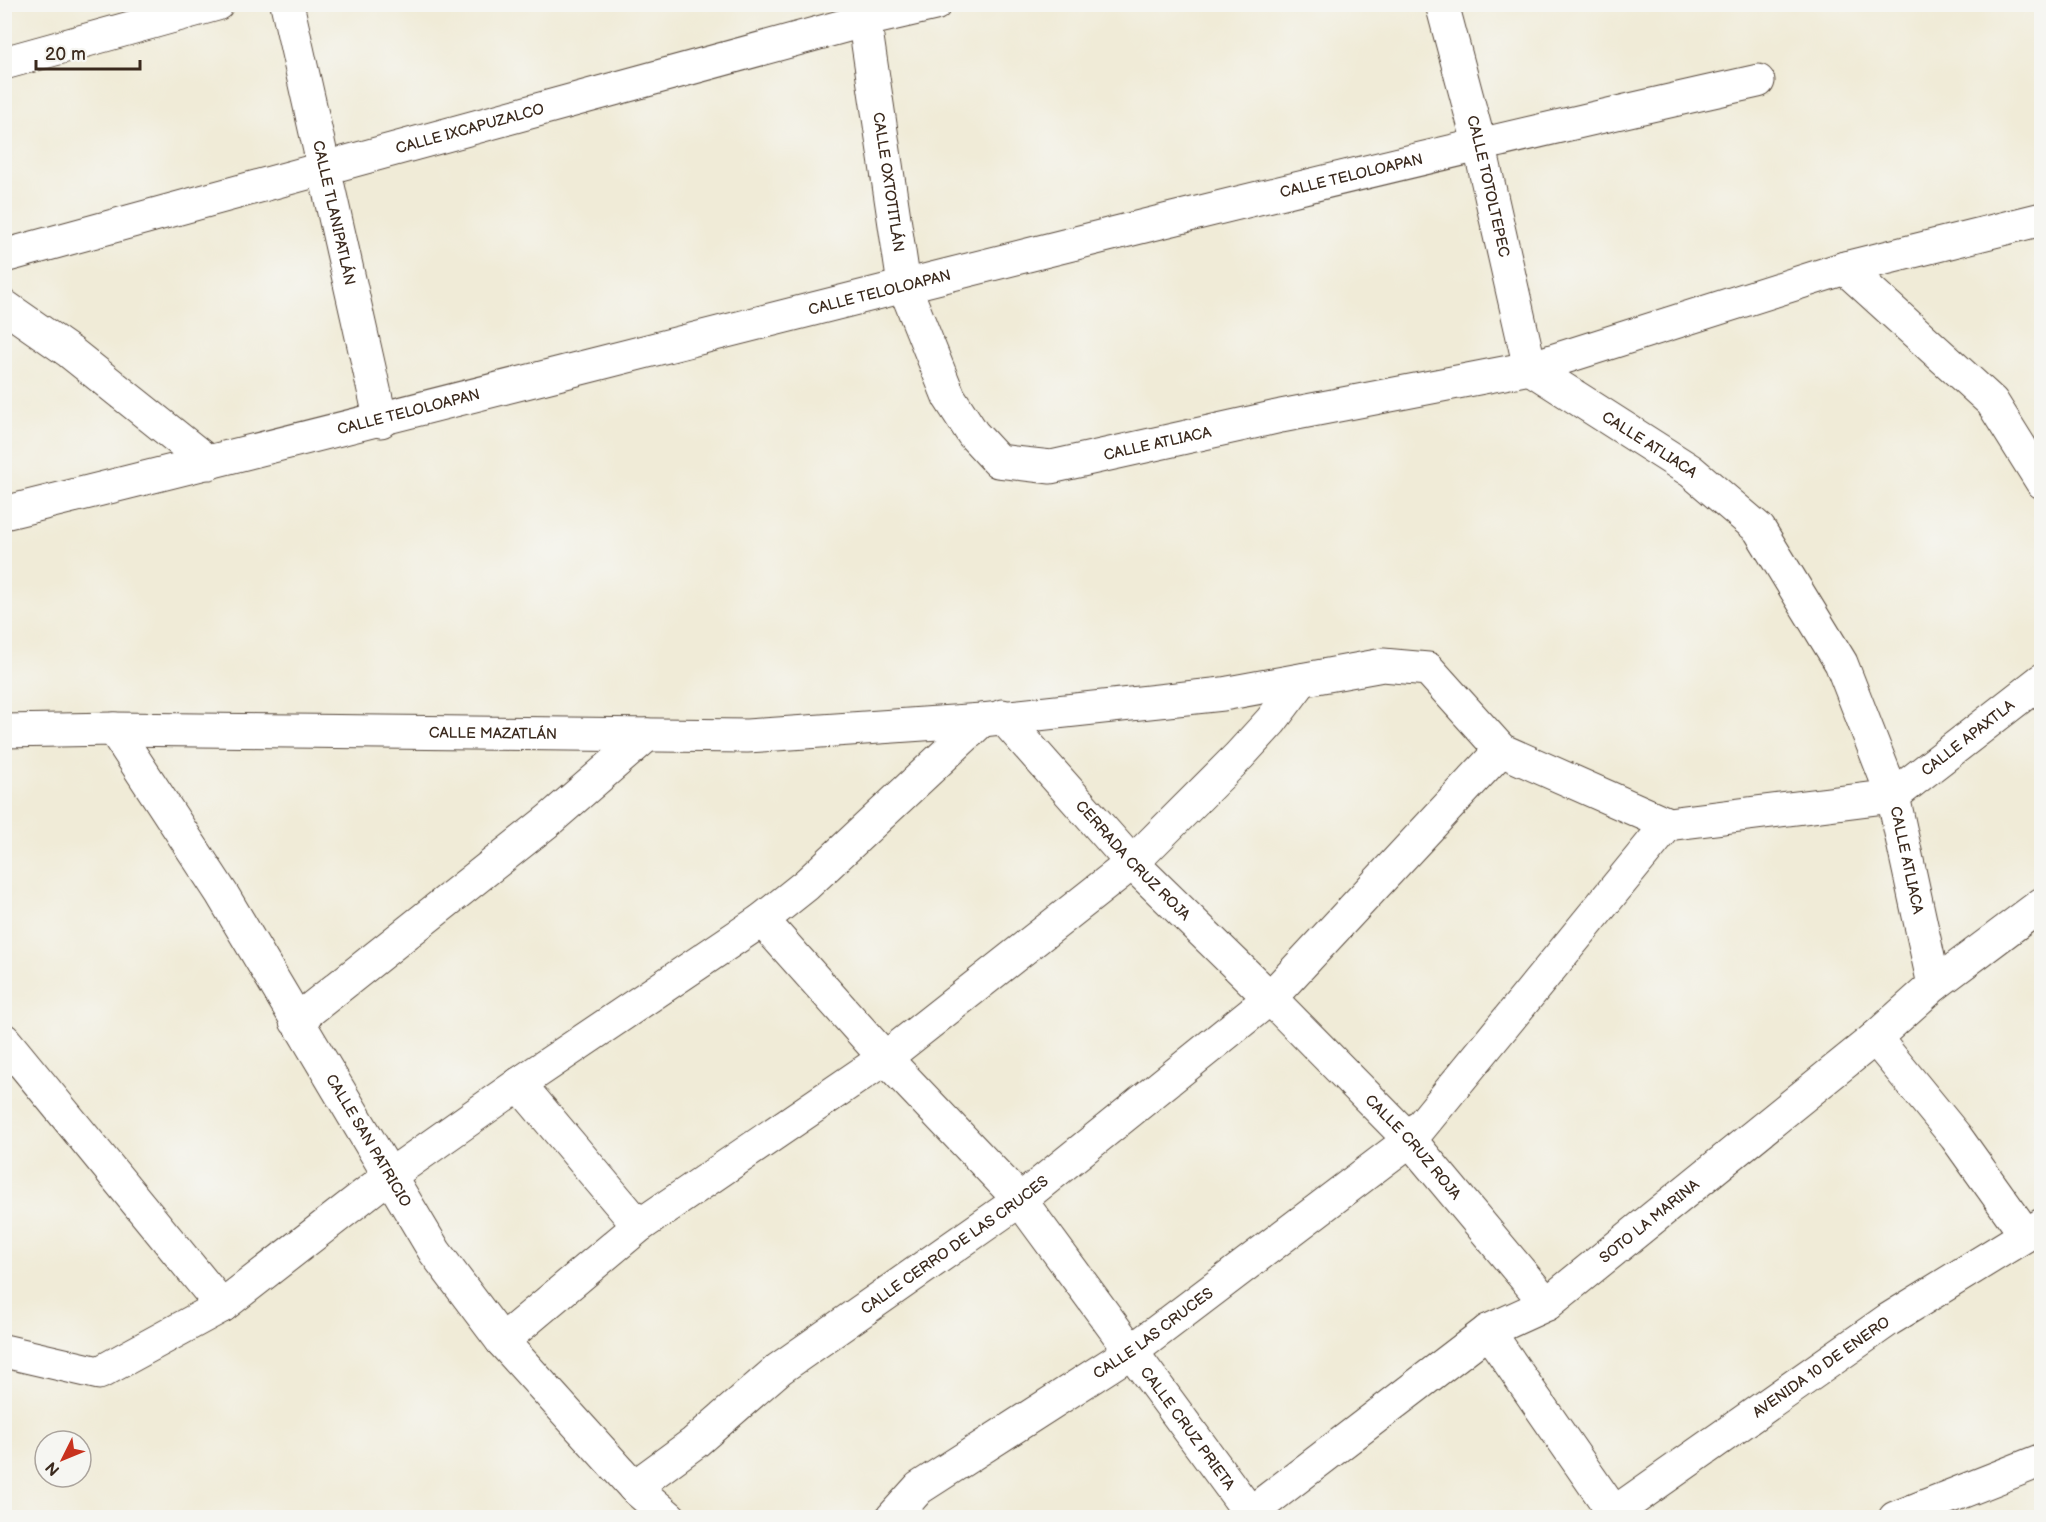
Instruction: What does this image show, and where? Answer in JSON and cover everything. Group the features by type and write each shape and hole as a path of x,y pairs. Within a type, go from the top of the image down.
{"street":[{"path":"4,63 217,4"},
{"name":"CALLE TLANIPATLÁN","path":"287,4 381,421"},
{"name":"CALLE IXCAPUZALCO","path":"4,256 864,12 935,4"},
{"name":"CALLE TOTOLTEPEC","path":"1442,4 1479,143 1530,368"},
{"name":"CALLE OXTOTITLÁN","path":"864,12 904,285 949,397 973,434 998,461 1051,467"},
{"name":"CALLE TELOLOAPAN","path":"4,513 381,421 904,285 1479,143 1758,81"},
{"path":"1530,368 1845,268 2042,219"},
{"path":"1845,268 1992,402 2042,482"},
{"path":"4,306 70,352 209,463"},
{"name":"CALLE ATLIACA","path":"1051,467 1281,416 1530,368 1691,471 1759,529 1841,663 1893,796 1934,985"},
{"name":"CALLE MAZATLÁN","path":"4,731 114,729 747,736 992,718 1223,694 1383,665 1428,669 1501,750"},
{"path":"502,1341 639,1226 885,1058 1132,863 1239,756 1271,721 1302,680"},
{"name":"CALLE APAXTLA","path":"1893,796 2042,680"},
{"path":"4,1351 99,1373 222,1306 389,1176 519,1084 762,920 806,885 992,718"},
{"name":"CERRADA CRUZ ROJA","path":"992,718 1132,863 1270,998"},
{"name":"CALLE SAN PATRICIO","path":"114,729 222,894 435,1252 502,1341 634,1487 670,1518"},
{"path":"296,1021 549,820 647,735"},
{"path":"1501,750 1668,824 1893,796"},
{"name":"CALLE CERRO DE LAS CRUCES","path":"634,1487 694,1443 779,1369 1020,1200 1270,998 1501,750"},
{"name":"CALLE LAS CRUCES","path":"892,1518 920,1488 1132,1351 1410,1140 1668,824"},
{"name":"SOTO LA MARINA","path":"1247,1515 1488,1331 1547,1304 1875,1038 1934,985 2042,904"},
{"name":"CALLE CRUZ PRIETA","path":"762,920 885,1058 1020,1200 1132,1351 1247,1515"},
{"name":"CALLE CRUZ ROJA","path":"1270,998 1410,1140 1547,1304"},
{"path":"1875,1038 2034,1230"},
{"path":"4,1040 222,1306"},
{"path":"519,1084 639,1226"},
{"name":"AVENIDA 10 DE ENERO","path":"1610,1515 1887,1320 2034,1230"},
{"path":"1488,1331 1610,1515"},
{"path":"1895,1518 2042,1460"}]}
